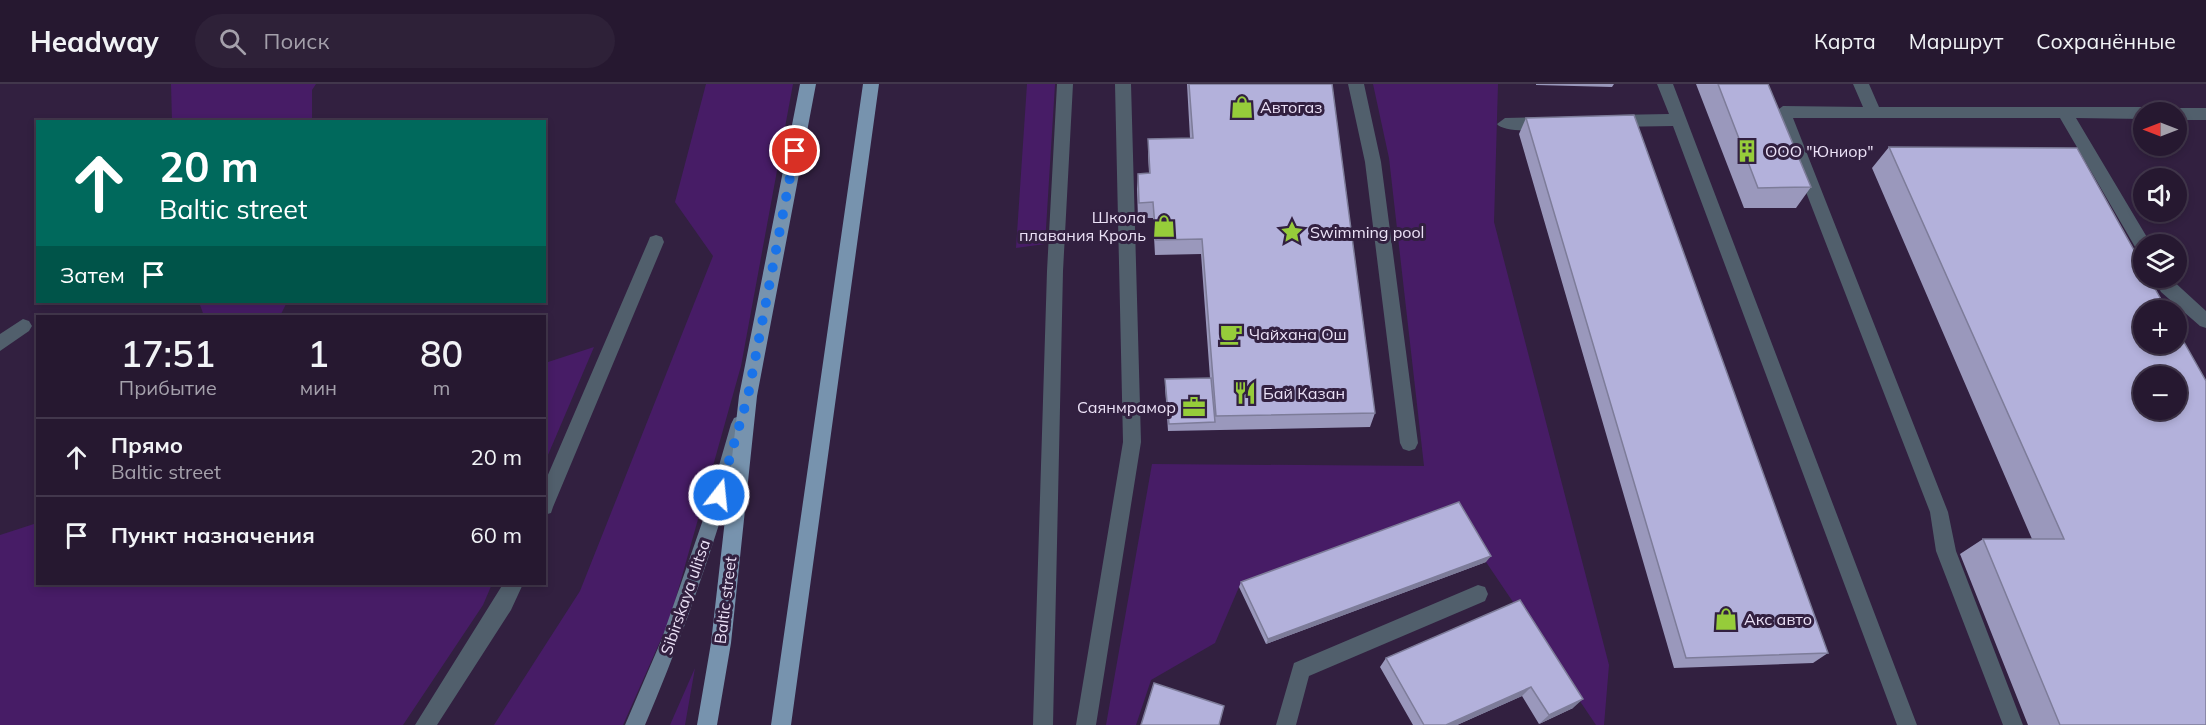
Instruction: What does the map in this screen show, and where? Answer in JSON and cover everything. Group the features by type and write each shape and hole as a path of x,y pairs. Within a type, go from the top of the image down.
{"main road":[{"name":"Baltic street","path":"707,725 721,642 748,396 808,84"},
{"path":"782,725 871,84"},
{"name":"Sibirskaya ulitsa","path":"635,725 671,641 714,514 748,396"}],"lane":[{"path":"1043,725 1054,271 1065,84"},
{"path":"1086,725 1132,442 1123,84"},
{"path":"1356,84 1372,162 1409,443"},
{"path":"1665,84 1907,725"},
{"path":"1861,84 1874,113"},
{"path":"2013,725 1946,551 1939,512 1783,112 2133,113"},
{"path":"2065,113 2136,234"},
{"path":"2187,114 2206,114"},
{"path":"1597,122 1678,120"},
{"path":"1505,124 1562,123"},
{"path":"546,502 656,242"},
{"path":"2169,288 2206,321"},
{"path":"0,344 23,326"},
{"path":"425,725 504,603 513,585"},
{"path":"1286,725 1300,670 1479,594"}],"shaded area":[{"path":"171,84 316,84 312,90 312,120 172,120"},
{"path":"706,84 793,84 741,366 670,619 623,725 494,725 580,591 713,256 675,202"},
{"path":"1027,84 1055,84 1045,244 1016,248"},
{"path":"1373,84 1498,84 1494,222 1609,665 1604,725 1596,725 1486,562 1455,509 1239,587 1215,643 1151,680 1136,725 1106,725 1152,464 1424,466 1389,158"},
{"path":"199,303 286,303 280,315 204,315"},
{"path":"594,347 546,460 546,363"},
{"path":"36,523 36,585 492,585 483,605 403,725 0,725 0,535"},
{"path":"695,668 685,725 670,725"}],"building":[{"path":"1189,84 1332,84 1375,413 1216,416 1202,239 1156,240 1153,202 1139,203 1138,174 1150,173 1148,139 1193,138"},
{"path":"1718,84 1768,84 1811,187 1758,188"},
{"path":"1634,115 1828,653 1686,658 1526,118"},
{"path":"1889,147 2077,148 2133,248 2133,288 2155,288 2161,300 2133,300 2133,354 2187,354 2187,347 2206,381 2206,725 2060,725 1983,539 2064,539"},
{"path":"1211,378 1215,422 1169,424 1165,379"},
{"path":"1459,502 1491,556 1268,639 1241,582"},
{"path":"1520,600 1583,699 1549,715 1531,687 1446,725 1424,725 1386,658"},
{"path":"1154,683 1224,706 1219,725 1141,725"}],"place":[{"name":"Автогаз","path":"1242,107"},
{"name":"ООО \"Юниор\"","path":"1747,151"},
{"name":"Школа плавания Кроль","path":"1164,226"},
{"name":"Swimming pool","path":"1292,232"},
{"name":"Чайхана Ош","path":"1231,334"},
{"name":"Бай Казан","path":"1245,393"},
{"name":"Саянмрамор","path":"1194,407"},
{"name":"Акс авто","path":"1726,619"}],"route":[{"path":"719,495 748,396 795,151"}]}
